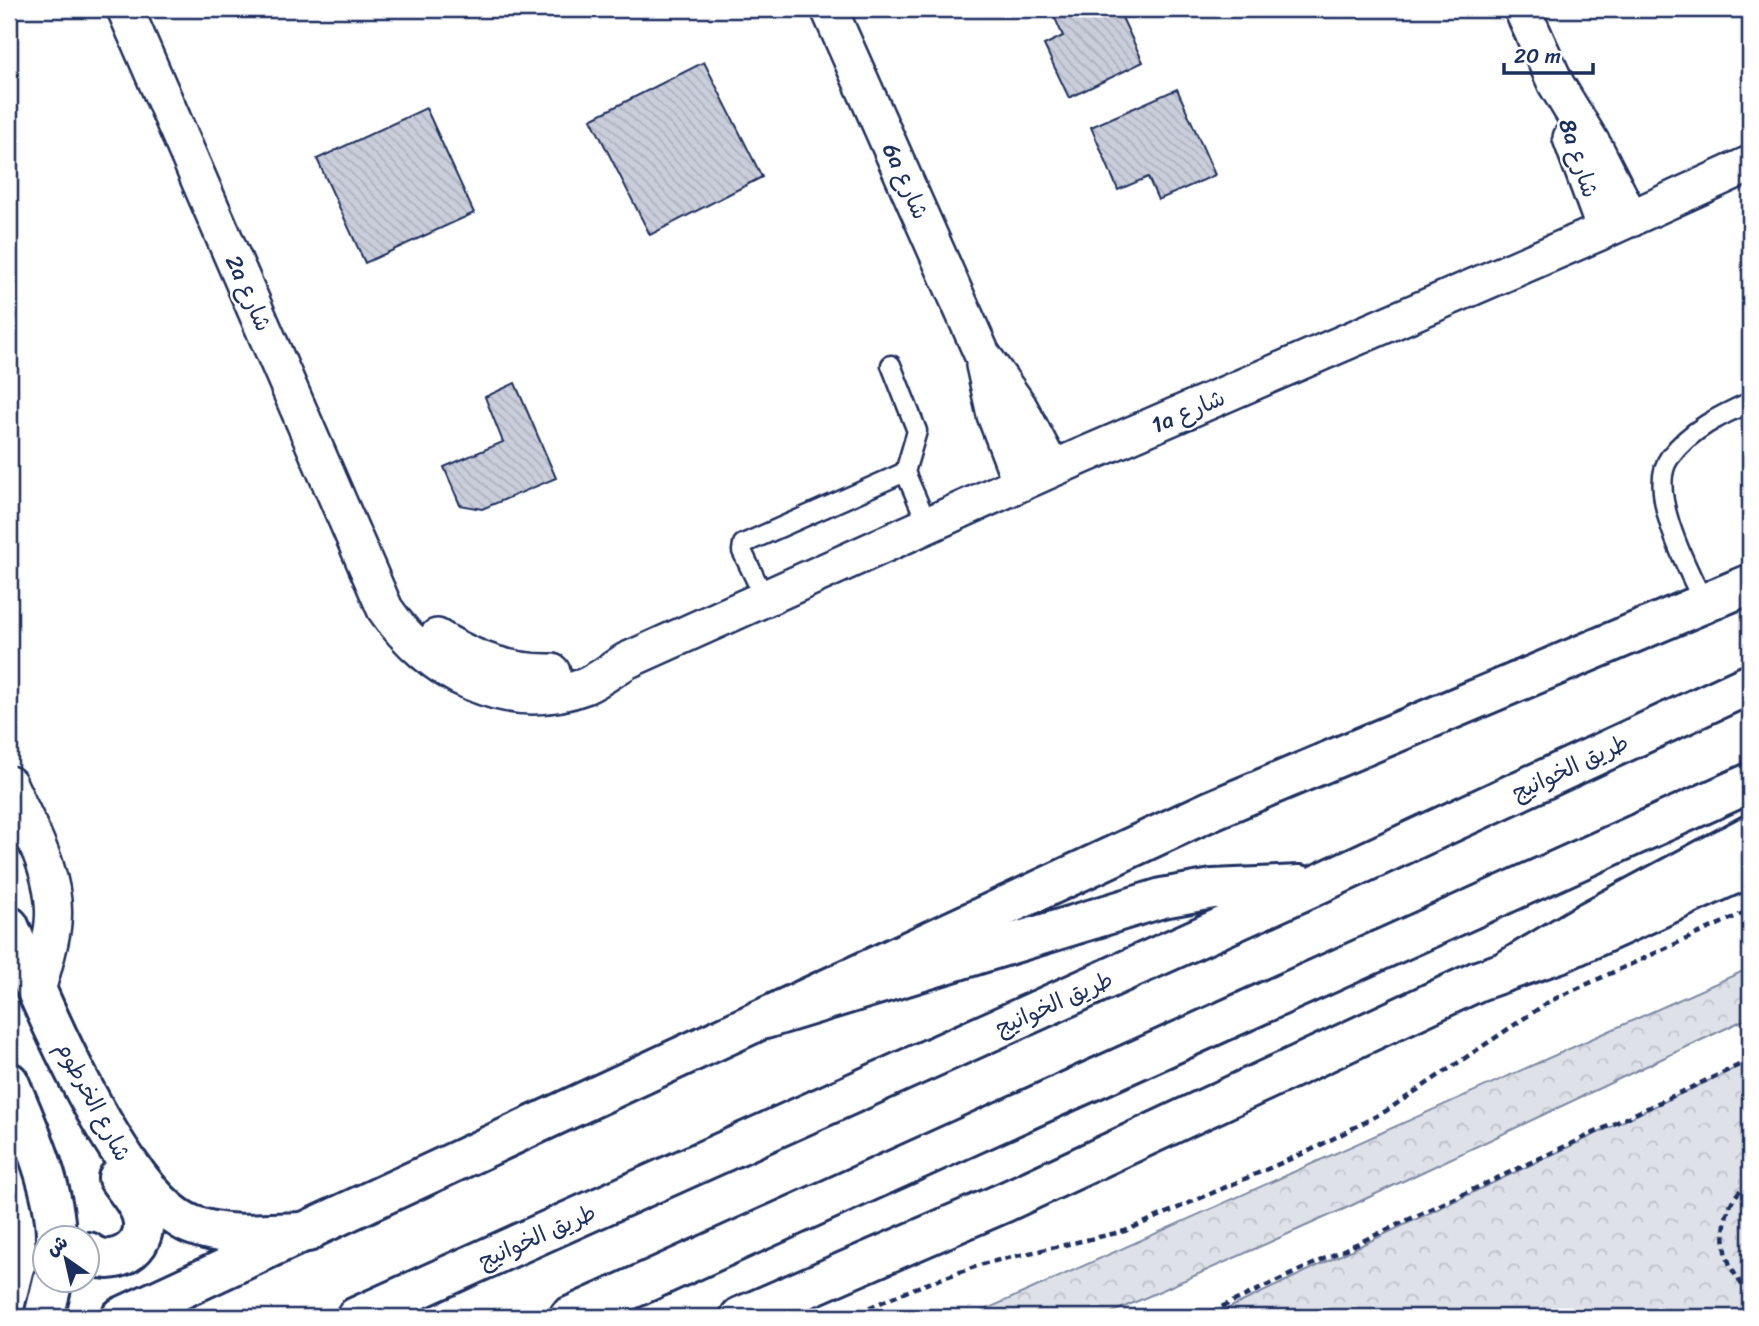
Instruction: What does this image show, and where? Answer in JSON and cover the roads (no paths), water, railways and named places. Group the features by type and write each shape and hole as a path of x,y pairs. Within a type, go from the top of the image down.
{"main road":[{"path":"121,1317 1212,810 1750,584"},
{"name":"طريق الخوانيج","path":"356,1317 1316,885 1750,684"},
{"path":"569,1317 1750,783"},
{"path":"1504,972 1589,921 1750,835"},
{"path":"740,1317 1005,1202 1478,981 1562,952 1750,867"},
{"path":"765,1018 1162,898 1252,886 1316,885"},
{"name":"شارع الخرطوم","path":"9,926 37,992 114,1145 145,1188 172,1215 192,1225 220,1232 308,1232"},
{"path":"9,1082 28,1128 44,1179 53,1224"},
{"path":"95,1106 100,1146 142,1214 144,1227 140,1240 132,1251 121,1257 102,1257"},
{"path":"28,1128 59,1169 73,1224"},
{"path":"44,1317 50,1294"}],"street":[{"name":"2a شارع","path":"125,9 385,609 401,633 422,654 445,671 495,678"},
{"name":"6a شارع","path":"829,9 982,354 995,415 1036,476"},
{"name":"8a شارع","path":"1522,9 1556,84 1577,158 1618,225"},
{"name":"1a شارع","path":"495,678 557,692 585,685 626,661 1036,476 1618,225 1750,164"},
{"path":"9,784 42,857 51,890 53,925 37,992"}],"lane":[{"path":"891,365 916,425 915,440 905,472 928,525"},
{"path":"1705,605 1673,532 1664,501 1662,476 1669,458 1690,437 1717,417 1750,402"},
{"path":"765,598 741,551 743,544 905,472"}]}
